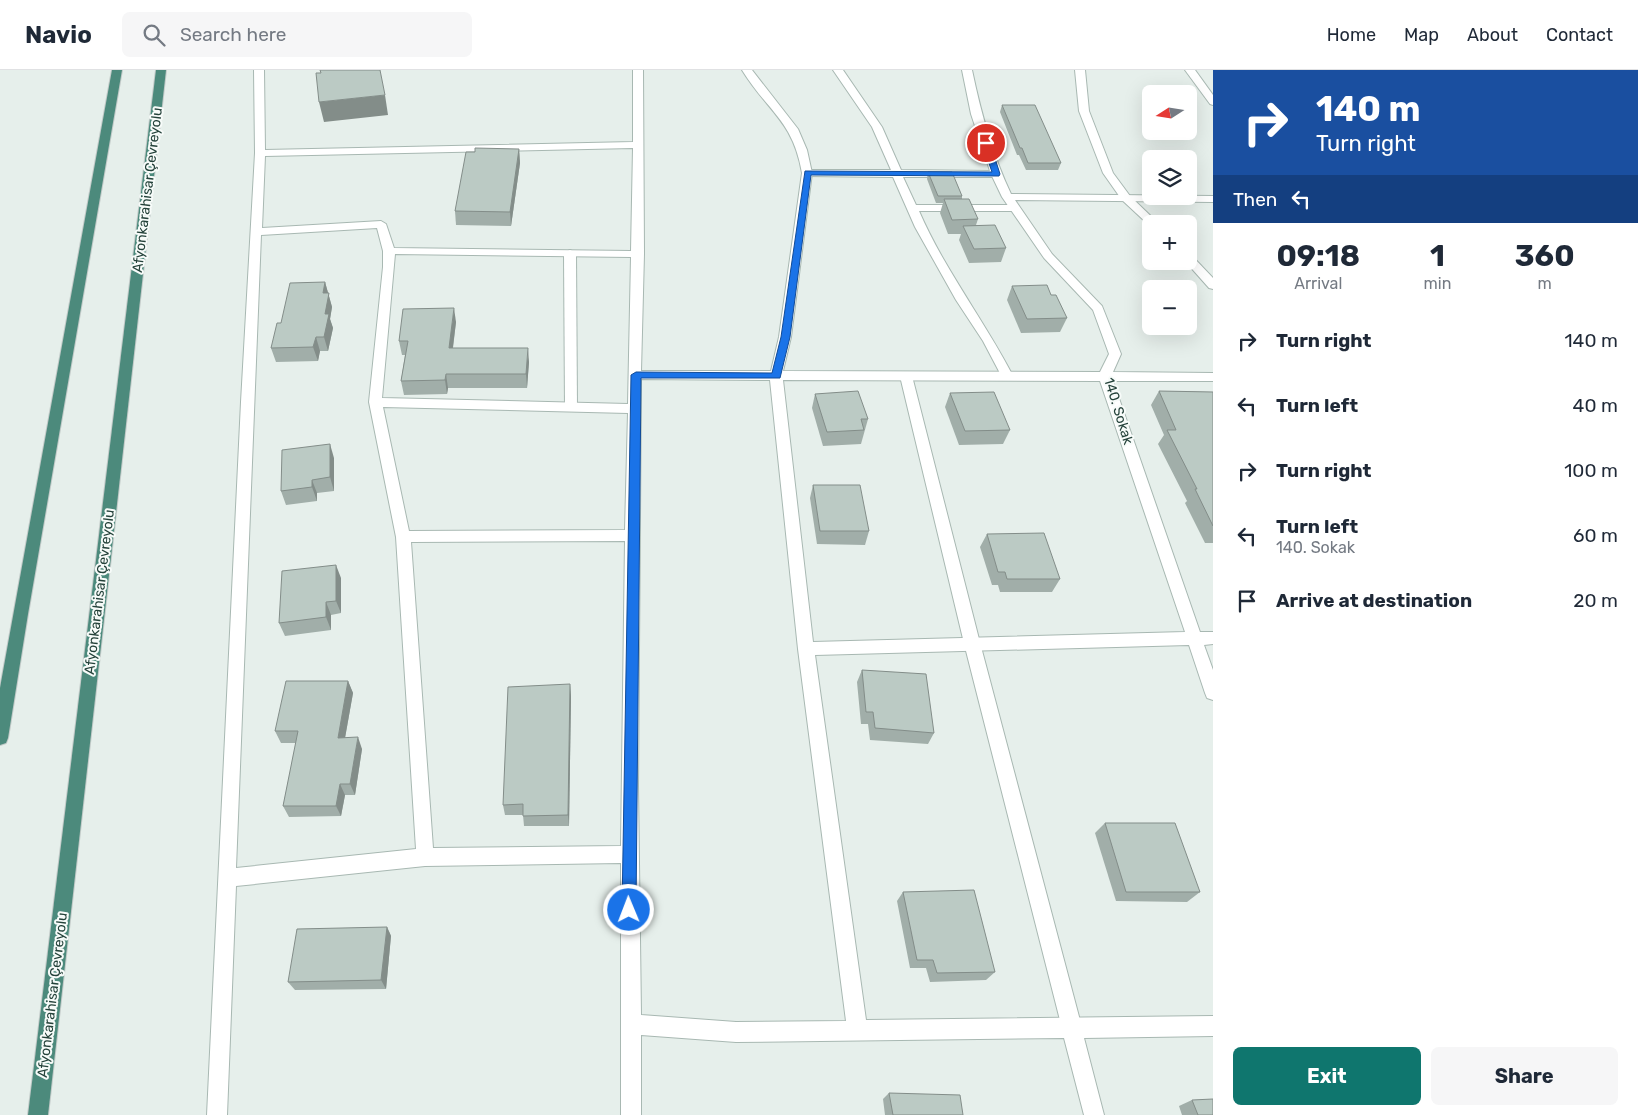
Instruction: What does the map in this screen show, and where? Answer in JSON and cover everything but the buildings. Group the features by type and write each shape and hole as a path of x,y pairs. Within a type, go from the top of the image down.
{"highway":[{"path":"0,738 117,70"},
{"name":"Afyonkarahisar Çevreyolu","path":"38,1115 161,70"}],"street":[{"path":"216,1115 260,153 259,70"},
{"path":"631,1115 628,854 638,254 638,70"},
{"path":"747,70 763,93 792,127 802,150 807,172 787,328 776,376 806,649 856,1030"},
{"path":"838,70 877,127 920,227 962,300 989,341 1006,376"},
{"name":"140. Sokak","path":"966,70 976,114 996,174 1007,197 1048,256 1098,309 1115,354 1105,376 1213,693"},
{"path":"1080,70 1084,111 1108,173 1126,198 1144,215"},
{"path":"1190,70 1213,102"},
{"path":"260,153 638,145"},
{"path":"807,172 996,174"},
{"path":"1007,197 1213,199"},
{"path":"912,208 1015,208"},
{"path":"256,232 381,224 389,251 376,402 403,537 425,857"},
{"path":"389,251 638,254"},
{"path":"570,253 571,408"},
{"path":"1197,268 1213,286"},
{"path":"636,375 1213,377"},
{"path":"906,376 972,643 1094,1115"},
{"path":"376,402 636,409"},
{"path":"403,537 634,535"},
{"path":"806,649 972,643 1213,638"},
{"path":"228,878 425,857 628,854"},
{"path":"631,1024 736,1032 1213,1026"}],"route":[{"path":"629,910 636,375 776,376 785,337 804,211 807,172 996,174 986,143"}]}
